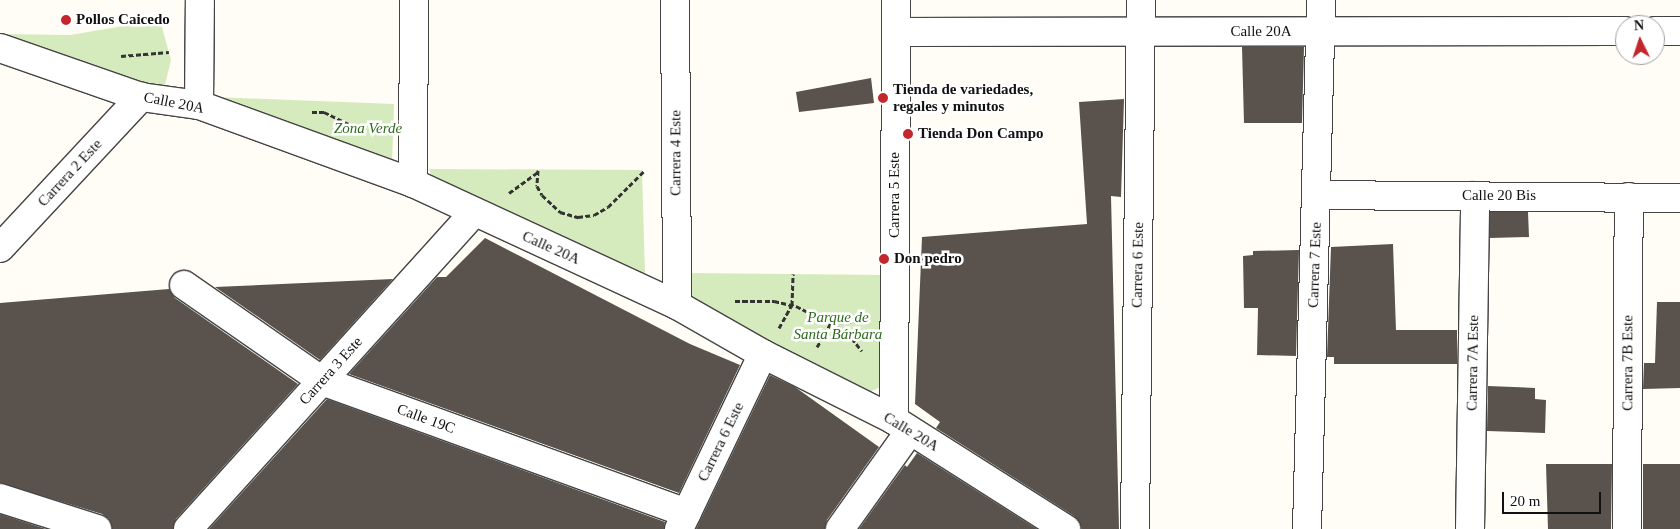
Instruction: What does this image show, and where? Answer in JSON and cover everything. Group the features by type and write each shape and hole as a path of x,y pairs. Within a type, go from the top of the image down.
{"street":[{"path":"199,105 200,0"},
{"path":"413,183 414,0"},
{"name":"Carrera 4 Este","path":"675,0 677,305"},
{"name":"Carrera 5 Este","path":"896,0 902,426"},
{"name":"Carrera 6 Este","path":"1135,529 1141,0"},
{"name":"Carrera 7 Este","path":"1306,529 1322,0"},
{"name":"Calle 20A","path":"896,32 1615,31"},
{"path":"1665,31 1680,31"},
{"name":"Calle 20A","path":"0,48 141,97 199,105 413,183 474,213 677,305 763,354 902,426 1066,529"},
{"name":"Carrera 2 Este","path":"0,248 141,97"},
{"name":"Calle 20 Bis","path":"1317,195 1680,198"},
{"name":"Carrera 7A Este","path":"1470,529 1475,196"},
{"name":"Carrera 7B Este","path":"1626,529 1629,197"},
{"name":"Carrera 3 Este","path":"188,529 474,213"},
{"name":"Calle 19C","path":"184,285 322,382 683,521"},
{"name":"Carrera 6 Este","path":"683,521 763,354"},
{"path":"840,529 902,426"},
{"path":"0,498 97,529"}],"path":[{"path":"538,170 537,186 550,205 578,218 594,215 608,207 676,142"},
{"path":"792,305 793,274"},
{"path":"731,302 765,300 792,305 847,332 864,354"}],"green space":[{"path":"160,20 171,60 164,89 129,87 0,37 0,34 70,35"},
{"name":"Zona Verde","path":"212,97 394,104 392,164"},
{"path":"429,169 642,170 645,275 433,180"},
{"name":"Parque de Santa Bárbara","path":"685,273 889,275 890,383 860,396 687,303"}],"building":[{"path":"1242,47 1304,47 1302,123 1244,123"},
{"path":"871,78 874,103 799,112 796,92"},
{"path":"1124,99 1121,197 1111,196 1119,529 1082,529 1074,516 936,428 940,422 915,404 922,237 1087,224 1079,102"},
{"path":"1490,212 1528,212 1529,237 1490,238"},
{"path":"485,238 690,344 740,365 679,493 349,374 437,277 446,277"},
{"path":"1393,244 1396,330 1457,330 1457,364 1334,364 1334,357 1327,357 1331,247"},
{"path":"1299,250 1296,356 1257,355 1258,308 1244,308 1243,256 1253,255 1253,251"},
{"path":"393,279 320,360 215,287"},
{"path":"169,289 175,298 298,384 176,519 173,529 112,529 109,519 102,514 0,483 0,303"},
{"path":"1657,302 1680,302 1680,388 1643,389 1644,363 1655,363"},
{"path":"770,375 795,387 879,447 827,520 825,529 696,529"},
{"path":"1488,386 1535,388 1535,399 1546,400 1545,433 1487,431"},
{"path":"327,399 665,522 664,529 209,529"},
{"path":"917,453 1037,529 859,529 905,465 907,467"},
{"path":"1546,464 1612,464 1611,529 1548,529"},
{"path":"1643,464 1680,464 1680,529 1643,529"},
{"path":"0,514 46,529 0,529"}],"place":[{"name":"Pollos Caicedo","path":"66,20"},
{"name":"Tienda de variedades, regales y minutos","path":"883,98"},
{"name":"Tienda Don Campo","path":"908,134"},
{"name":"Don pedro","path":"884,259"}]}
